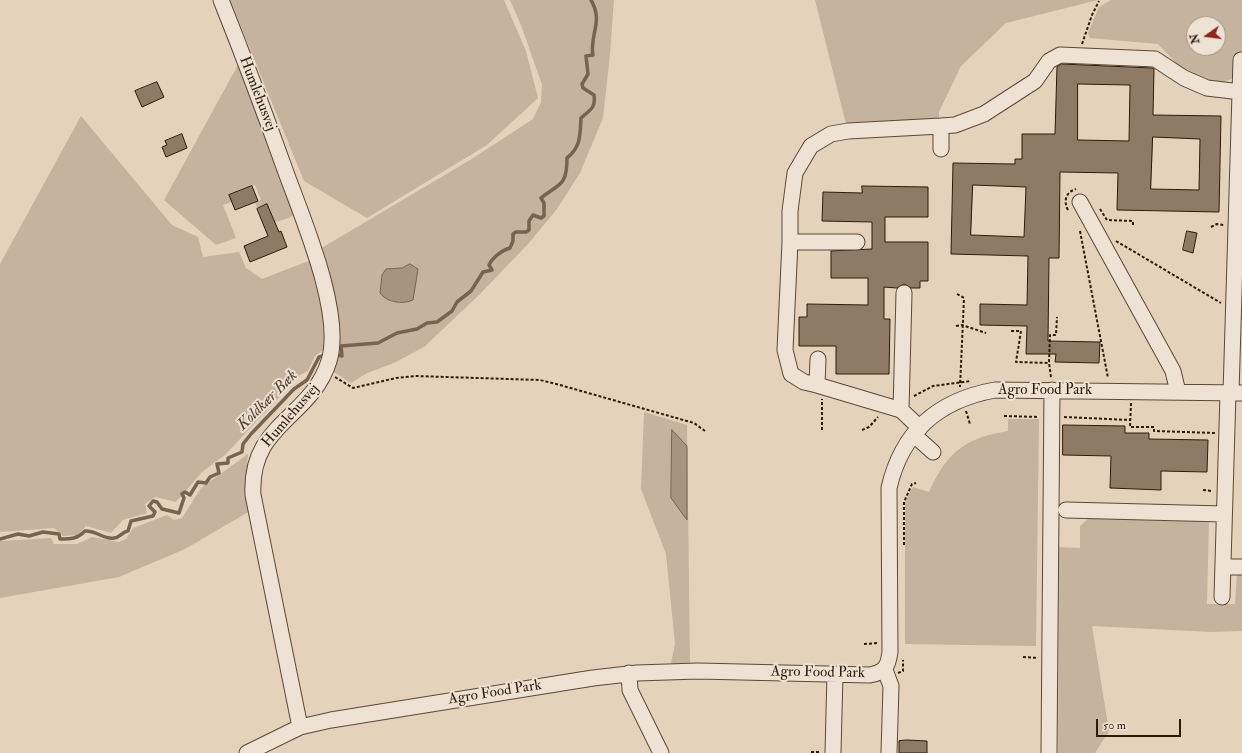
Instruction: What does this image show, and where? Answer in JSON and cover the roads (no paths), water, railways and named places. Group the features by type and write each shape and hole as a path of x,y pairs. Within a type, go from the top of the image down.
{"street":[{"name":"Humlehusvej","path":"221,0 269,125 316,256 324,284 331,323 332,338 329,359 325,372 313,393 271,435 262,447 256,460 252,478 253,495 300,727"},
{"path":"933,452 897,406 804,382 791,374 785,350 790,211 795,173 811,146 831,134 848,130 955,125 984,114 1035,81 1054,57 1060,55 1155,59 1184,78 1207,88 1240,92"},
{"path":"1222,597 1227,434 1234,393 1238,327 1234,311 1240,223 1241,60"},
{"path":"941,126 941,149"},
{"path":"1076,201 1169,364 1176,379 1178,392"},
{"path":"790,242 857,242"},
{"path":"897,406 904,293"},
{"path":"818,359 820,386"},
{"name":"Agro Food Park","path":"247,753 300,727 338,718 629,674 698,671 870,675 885,670 889,662 890,652 889,488 898,461 917,431 935,413 962,398 995,390 1234,393"},
{"path":"1049,753 1052,390"},
{"path":"1066,510 1224,514"},
{"path":"1223,567 1242,567"},
{"path":"885,670 891,686 889,753"},
{"path":"629,674 630,690 661,753"},
{"path":"833,753 835,674"}],"waterway":[{"name":"Koldkær Bæk","path":"338,355 342,356 341,346 378,343 397,333 417,329 427,323 437,322 452,311 457,302 471,291 483,272 492,270 489,265 490,262 501,252 510,248 513,241 513,234 516,232 526,232 529,230 529,221 533,215 541,218 544,216 544,203 541,198 558,186 564,179 566,174 567,158 575,150 579,140 581,118 590,111 594,103 594,95 583,88 582,84 588,74 586,56 593,55 592,48 596,15 595,8 591,0"},
{"name":"Koldkær Bæk","path":"0,539 18,534 29,536 43,532 59,534 60,539 71,539 79,536 85,531 93,532 107,538 116,538 128,531 131,521 153,516 155,512 149,506 153,501 157,502 162,509 179,513 184,498 182,494 185,492 190,495 198,482 206,483 210,477 219,473 217,464 228,463 228,458 242,452 243,444 251,434 294,389 307,380 319,357 324,355"}]}
